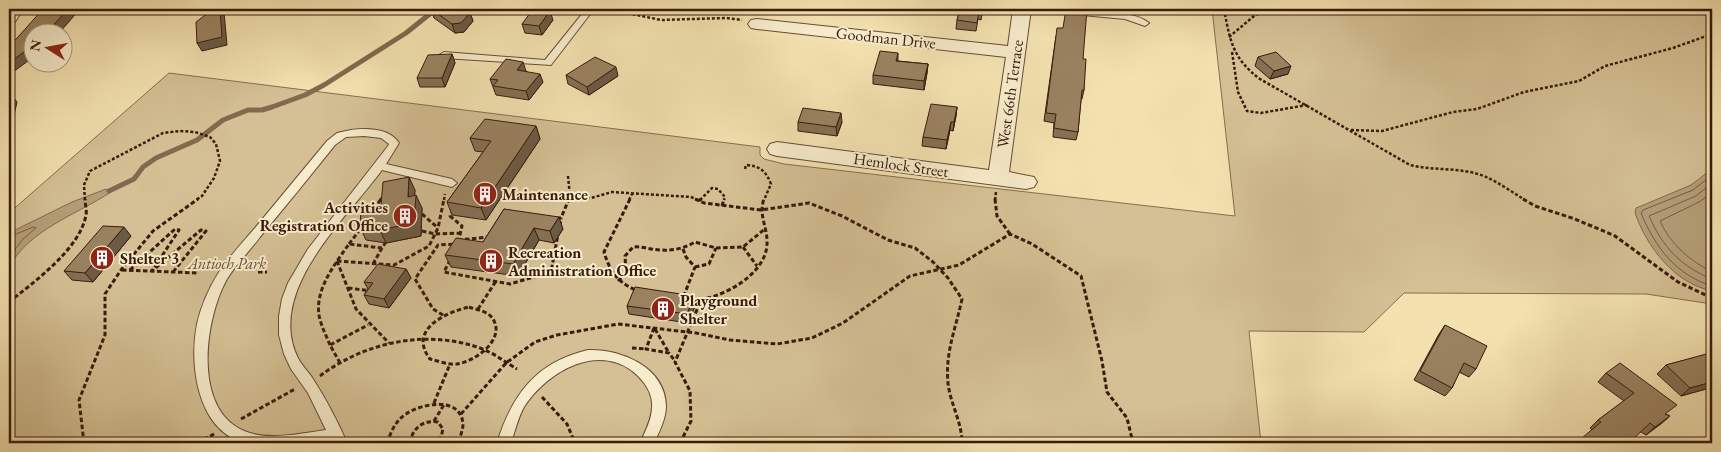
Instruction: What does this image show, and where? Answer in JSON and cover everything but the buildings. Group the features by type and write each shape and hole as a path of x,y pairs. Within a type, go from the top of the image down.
{"street":[{"path":"9,18 14,9"},
{"name":"West 66th Terrace","path":"998,178 1022,9"},
{"name":"Goodman Drive","path":"757,24 1015,52"},
{"name":"Hemlock Street","path":"777,149 1026,182"}],"lane":[{"path":"444,55 548,63 590,9"},
{"path":"1051,9 1126,16 1144,23"},
{"path":"345,134 378,135 392,140 393,146 301,267 288,298 284,317 284,335 290,356 299,372 308,381 337,439 258,441 234,434 225,428 216,417 204,382 201,354 202,333 207,314 215,291 224,274 332,143 339,136 345,134"},
{"path":"379,166 452,184"},
{"path":"504,443 520,402 551,372 576,358 603,354 626,360 646,375 654,386 659,404 653,430 647,443"}],"path":[{"path":"608,9 654,19 680,21 711,17 736,19 757,24"},
{"path":"1224,9 1238,90 1247,111 1261,113 1308,105"},
{"path":"1229,38 1254,16 1267,9"},
{"path":"1345,128 1363,131 1382,131 1453,112 1477,109 1524,92 1558,87 1579,81 1605,66 1672,48 1712,34"},
{"path":"1231,48 1239,62 1252,74 1410,165 1418,168 1463,170 1478,174 1535,206 1576,219 1604,231 1630,246 1678,282 1712,298"},
{"path":"9,302 49,270 70,246 82,226 86,214 84,185 90,171 163,133 195,132 210,137 216,144 220,161 214,178 202,196 153,231 121,270 106,294 105,335 92,374 79,400 84,443"},
{"path":"674,298 701,300 718,297 742,282 757,266 767,248 766,228 761,210 771,184 766,170 757,165 746,165 745,169"},
{"path":"455,208 450,216 462,226 459,239 444,272 510,284 551,272 561,218 570,197 568,176"},
{"path":"998,178 995,202 998,221 1010,234 1032,244 1081,276 1102,361 1107,392 1127,418 1133,443"},
{"path":"699,200 712,188 718,189 725,198 722,206"},
{"path":"570,197 591,198 612,192 691,197 722,206 761,210 809,204 842,216 868,232 915,248 940,270 962,299 957,324 948,350 948,384 962,434 962,443"},
{"path":"429,246 438,228 445,194"},
{"path":"632,194 604,252 611,274 623,285 641,292"},
{"path":"370,216 385,195"},
{"path":"422,214 438,228"},
{"path":"552,218 561,218"},
{"path":"340,363 330,345 319,315 322,289 337,261 364,223"},
{"path":"618,281 626,273 625,256 633,246 645,245 660,251 674,248 683,249 696,242 716,248 743,247 766,228"},
{"path":"130,270 175,230 179,230 152,271"},
{"path":"152,271 200,230 206,231 173,272"},
{"path":"422,231 435,234 460,233"},
{"path":"461,414 506,364 535,342 557,335 618,324 689,332 730,340 777,344 812,338 843,323 910,276 959,266 1010,234"},
{"path":"459,239 492,237"},
{"path":"373,264 386,242"},
{"path":"349,244 382,248"},
{"path":"337,261 394,265 429,246 457,244"},
{"path":"438,245 415,279 433,309 443,315"},
{"path":"743,247 757,266"},
{"path":"695,267 709,264 716,248"},
{"path":"683,249 686,257 695,267"},
{"path":"337,261 344,272 350,296 368,324 389,343"},
{"path":"683,299 695,267"},
{"path":"121,270 199,273"},
{"path":"258,272 267,272"},
{"path":"478,309 496,281"},
{"path":"348,288 372,291"},
{"path":"675,362 701,300"},
{"path":"456,309 478,309 493,317 497,327 495,337 485,350 473,358 458,364 430,359 423,349 423,338 431,325 443,315 456,309"},
{"path":"330,345 368,324"},
{"path":"654,328 646,349 669,353"},
{"path":"654,328 690,391 691,421 680,443"},
{"path":"198,443 340,363 389,343 423,338 445,339 485,350 517,369"},
{"path":"434,402 450,364"},
{"path":"540,394 574,434 575,443"},
{"path":"387,443 391,430 398,420 409,411 434,402 445,403 455,407 461,414 464,423 463,433 458,443"},
{"path":"434,421 445,403"},
{"path":"412,443 410,438 414,429 424,423 434,421 438,422 443,428 440,437 434,443"}],"green space":[{"name":"Antioch Park","path":"1212,9 1712,9 1712,304 1646,294 1404,293 1364,332 1249,331 1261,443 9,443 9,213 169,73 760,147 760,155 764,159 784,164 1235,216"}],"water":[{"path":"1712,169 1712,291 1698,287 1686,280 1664,262 1647,238 1635,213 1636,208 1691,185"},
{"path":"106,189 111,192 55,224 29,242 9,267 9,233 72,202"}],"waterway":[{"path":"109,191 134,179 143,167 156,158 197,140 223,120 248,110 262,110 272,107 305,95 324,85 406,33 436,9"}],"place":[{"name":"Maintenance","path":"485,194"},
{"name":"Activities Registration Office","path":"405,216"},
{"name":"Shelter 3","path":"102,258"},
{"name":"Recreation Administration Office","path":"491,261"},
{"name":"Playground Shelter","path":"663,309"}]}
